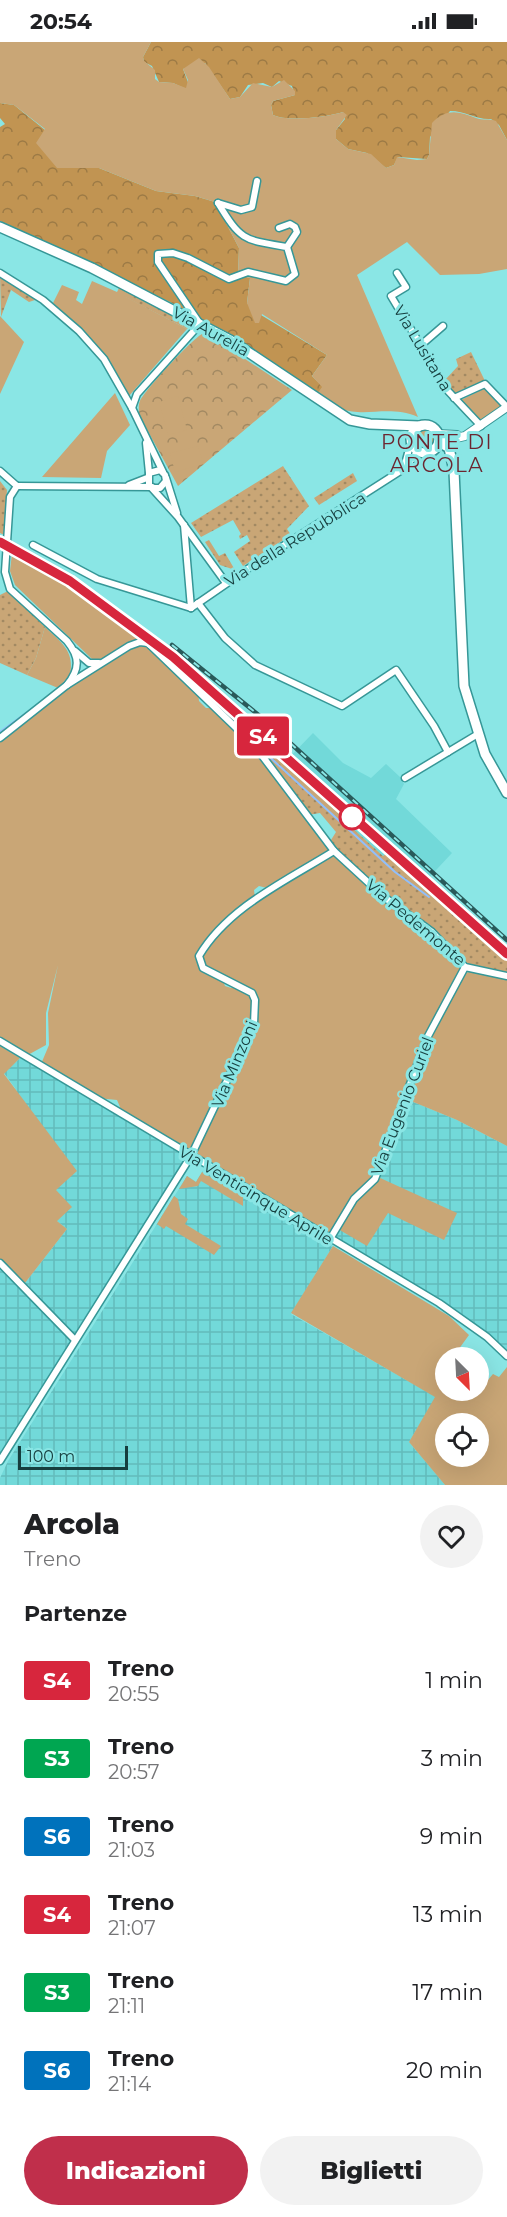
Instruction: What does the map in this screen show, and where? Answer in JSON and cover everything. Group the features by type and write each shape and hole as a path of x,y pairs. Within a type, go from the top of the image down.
{"main road":[{"name":"Via Aurelia","path":"0,227 92,267 200,324 258,358 350,420 419,426"},
{"path":"390,425 411,440 418,451 428,453 438,441"},
{"path":"411,440 419,426 430,426 452,464"},
{"path":"438,441 450,451 452,464 464,686 478,734 494,772 507,793"}],"street":[{"path":"257,182 252,207 241,210 218,203 234,230 242,237 287,246"},
{"path":"279,228 290,224 296,227 297,232 287,246"},
{"path":"132,408 137,394 200,324 158,262 158,254 173,253 188,258 217,271 224,278 229,279 248,272 286,281 295,274 287,246"},
{"path":"0,273 43,300 79,331 104,359 132,408 164,475 178,517"},
{"name":"Via Lusitana","path":"397,273 406,287 391,296 454,398 481,426"},
{"path":"421,345 443,326"},
{"path":"450,451 465,436 507,407 485,384 454,398"},
{"path":"438,441 465,436"},
{"path":"145,437 150,459 148,475 153,488 178,517 226,583"},
{"path":"400,472 411,440"},
{"name":"Via della Repubblica","path":"191,608 226,583 400,472 418,451"},
{"path":"127,486 156,470 164,475"},
{"path":"0,471 17,486 153,488 163,486 164,475"},
{"path":"17,486 10,497 3,583 89,663 101,663"},
{"path":"33,545 97,579 191,608 184,525"},
{"path":"198,603 225,638 255,665 345,706 396,670 428,716 448,752"},
{"name":"Via Pedemonte","path":"101,663 140,642 155,648 254,745 334,851 384,897 432,932 465,966 507,976"},
{"path":"68,685 76,674 78,664 75,651"},
{"path":"0,738 68,685 101,663"},
{"path":"405,778 478,734"},
{"name":"Via Minzoni","path":"192,1156 254,1024 255,1012 255,1000 252,993 203,968 199,957 207,942 251,902 334,851"},
{"name":"Via Eugenio Curiel","path":"330,1239 354,1199 375,1179 427,1038 465,966"},
{"name":"Via Venticinque Aprile","path":"0,1041 455,1313 507,1356"},
{"path":"0,1461 192,1156"},
{"path":"0,1263 75,1340"}],"shaded area":[{"path":"313,733 343,763 371,778 386,764 400,777 404,784 396,799 452,853 422,885 385,854 383,856 338,816 342,812 286,761"},
{"path":"20,1058 25,1058 188,1156 0,1457 0,1259 25,1283 67,1229 57,1221 56,1190 15,1088 4,1073"},
{"path":"406,1099 457,1120 507,1146 507,1351 442,1300 333,1238 377,1180"},
{"path":"205,1167 333,1246 291,1314 435,1396 409,1442 445,1485 0,1485 0,1478 8,1461 187,1176 196,1182"}],"green space":[{"path":"0,42 151,42 143,57 144,61 155,70 155,79 159,82 173,83 186,88 188,80 183,69 199,58 209,67 230,99 240,97 253,83 272,87 284,80 295,91 295,95 273,101 271,105 273,115 297,118 328,116 343,112 347,115 336,130 336,139 348,149 371,154 386,168 394,165 397,157 427,159 432,123 442,115 453,112 496,121 507,140 507,269 479,274 440,275 407,242 357,275 418,417 391,411 355,412 330,403 318,393 322,387 312,376 327,355 262,314 259,323 255,323 247,303 250,278 238,275 239,248 215,202 195,196 156,191 99,168 57,168 36,143 45,129 14,105 0,103"},
{"path":"151,42 507,42 507,140 499,125 491,119 450,111 430,137 427,159 398,157 394,165 386,168 367,153 348,149 336,139 336,130 345,119 343,112 328,116 297,118 273,115 271,105 273,101 295,95 292,86 279,81 272,87 263,83 248,85 240,97 230,99 205,63 183,69 189,85 186,89 173,83 159,82 152,66 144,62 143,57"},
{"path":"0,103 14,105 45,130 57,167 99,168 156,191 195,196 215,202 239,248 238,275 250,278 247,303 261,315 327,355 312,376 323,387 318,393 241,341 170,302 0,221 0,127 5,124 0,118"},
{"path":"0,275 38,299 29,302 11,290 1,317"},
{"path":"92,281 117,292 120,286 127,290 124,296 187,329 129,396 91,340 53,303 62,285 79,292 76,300 82,304"},
{"path":"127,290 191,325 187,329 123,296"},
{"path":"0,316 24,342 0,394"},
{"path":"202,334 209,335 292,390 178,486 139,415 139,404 159,377 188,345"},
{"path":"471,352 485,381 455,396 447,389 445,380 458,366 456,359"},
{"path":"487,387 503,405 479,422 459,401"},
{"path":"115,393 130,425 107,451 101,478 42,477"},
{"path":"178,396 187,430 168,435 159,402"},
{"path":"425,425 435,429 439,439 435,449 425,453 415,449 411,439 415,429"},
{"path":"198,446 203,464 175,472 170,453"},
{"path":"283,466 309,506 287,529 291,535 243,566 234,552 250,541 247,535 240,539 241,534 233,520 201,537 191,523"},
{"path":"353,473 357,481 319,505 314,498"},
{"path":"0,481 7,490 4,535 0,533"},
{"path":"209,540 219,556 225,553 235,570 220,565 205,542"},
{"path":"12,553 74,587 143,638 106,657 93,660 15,585 10,571"},
{"path":"8,591 45,627 36,658 27,675 0,663 0,595"},
{"path":"45,627 69,653 70,675 58,688 27,675 36,658"},
{"path":"144,643 198,692 199,701 206,708 215,708 253,746 332,851 271,889 259,886 254,890 255,898 197,956 202,969 223,980 225,986 231,988 236,986 248,994 253,1001 254,1010 253,1024 191,1155 117,1111 120,1107 117,1100 97,1098 41,1064 49,1045 48,1013 58,965 46,1013 46,1045 26,1056 0,1040 0,740 68,686 129,647"},
{"path":"209,693 342,812 339,816 383,856 386,854 507,958 507,973 466,964 443,939 385,896 338,853 331,840 336,832 320,813 308,815 206,696"},
{"path":"334,853 432,933 464,967 426,1037 371,1178 329,1237 193,1156 255,1025 253,993 204,967 200,957 212,940 243,910 279,885"},
{"path":"476,971 507,978 507,1146 457,1120 406,1099 429,1039 464,973"},
{"path":"0,1046 20,1058 4,1074 77,1171 56,1190 72,1207 57,1221 67,1229 25,1283 0,1259"},
{"path":"202,1172 243,1196 243,1206 201,1181 198,1186 179,1189 187,1176 196,1182"},
{"path":"378,1177 457,1213 444,1240 388,1213 367,1246 338,1229 356,1200"},
{"path":"174,1196 178,1199 181,1214 188,1219 185,1224 221,1246 214,1255 166,1226 164,1229 157,1224"},
{"path":"333,1246 449,1316 469,1335 460,1347 435,1347 435,1397 291,1313"},
{"path":"507,1367 507,1485 445,1485 409,1442 435,1397 435,1401 489,1401 489,1379 493,1374 499,1377"}],"waterway":[{"path":"0,732 40,703"},
{"path":"262,750 395,872 429,897"}],"railway":[{"path":"0,542 70,581 173,657 507,954"},
{"path":"172,645 266,721 507,940"}],"train":[{"name":"S4","path":"0,542 70,581 173,657 256,729 430,888 507,954"}],"district":[{"name":"PONTE DI ARCOLA","path":"437,454"}]}
